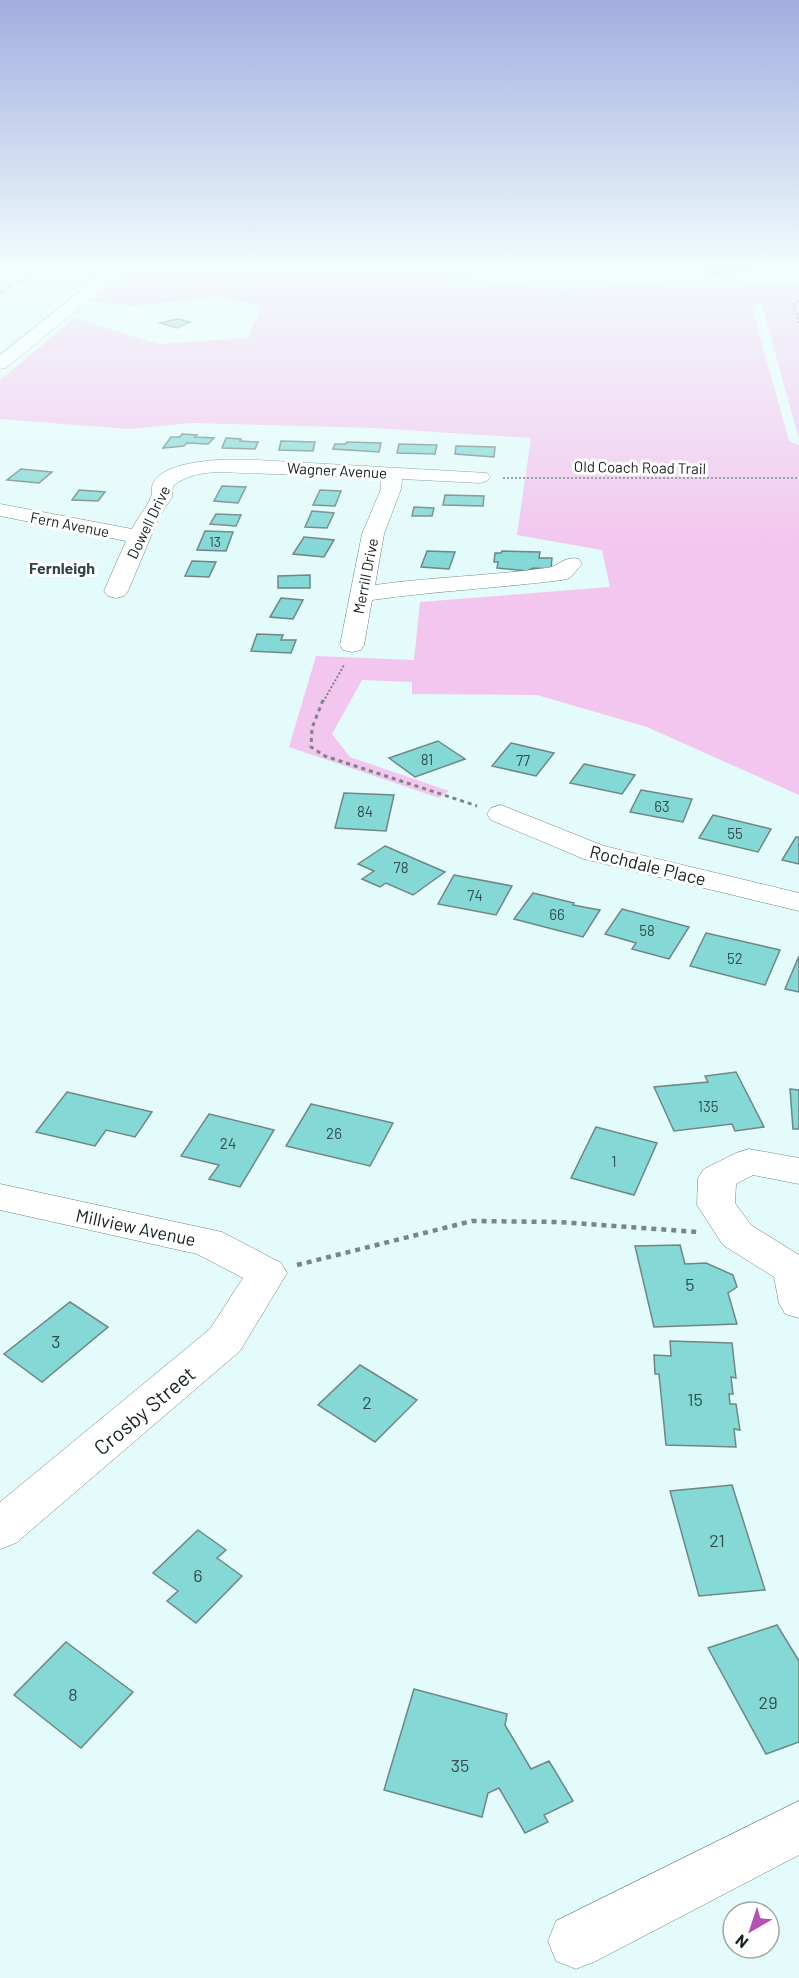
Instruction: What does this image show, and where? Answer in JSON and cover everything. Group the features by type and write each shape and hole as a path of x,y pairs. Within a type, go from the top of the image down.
{"street":[{"name":"Wagner Avenue","path":"194,468 257,466 480,477"},
{"name":"Dowell Drive","path":"116,591 148,518 162,497 163,484 175,475 194,468"},
{"name":"Merrill Drive","path":"352,645 373,534 391,489 392,473"},
{"name":"Fern Avenue","path":"0,510 140,537"},
{"path":"362,594 426,585 501,581 562,573 571,564"},
{"name":"Rochdale Place","path":"501,814 594,853 799,902"},
{"path":"797,1274 737,1235 716,1205 717,1178 749,1162 799,1171"},
{"name":"Millview Avenue","path":"0,1197 208,1242 267,1273"},
{"name":"Crosby Street","path":"0,1529 225,1341 267,1273"},
{"path":"576,1941 799,1827"}],"path":[{"name":"Old Coach Road Trail","path":"480,477 679,480 799,478"},
{"path":"352,645 311,727 308,739 310,747 325,756 501,814"},
{"path":"267,1273 471,1221 559,1222 737,1235"}],"shaded area":[{"path":"23,361 767,361 789,441 799,445 799,795 647,727 537,695 412,694 412,682 362,680 332,734 350,757 449,791 439,798 289,747 316,656 414,660 420,602 610,587 602,550 517,535 531,438 374,428 192,423 128,429 0,419 0,380"},
{"path":"777,361 799,361 799,439"}],"building":[{"path":"182,434 214,438 208,444 187,443 184,446 163,448 171,437 180,437"},
{"path":"226,438 258,442 255,449 222,448"},
{"path":"281,441 315,442 313,451 279,450"},
{"path":"347,442 381,443 379,452 333,449 335,444 346,444"},
{"path":"399,444 437,445 435,454 397,453"},
{"path":"456,446 495,447 494,457 455,454"},
{"path":"21,469 52,472 39,483 7,480"},
{"path":"222,486 246,487 238,503 214,501"},
{"path":"79,490 105,492 98,501 72,500"},
{"path":"320,490 341,491 335,506 313,505"},
{"path":"445,495 484,496 483,506 443,505"},
{"path":"414,507 434,508 432,516 412,516"},
{"path":"312,511 334,513 327,528 305,527"},
{"path":"216,514 241,515 236,526 210,524"},
{"path":"205,531 233,532 226,551 197,550"},
{"path":"304,537 334,540 324,557 293,554"},
{"path":"427,551 455,552 449,569 421,567"},
{"path":"502,551 540,552 539,558 552,558 551,569 533,568 527,571 497,568 498,562 494,562 495,553"},
{"path":"192,561 216,562 209,577 185,576"},
{"path":"310,575 310,588 278,588 278,576"},
{"path":"281,598 303,600 293,619 270,617"},
{"path":"257,634 283,635 281,640 296,640 291,653 251,651"},
{"path":"438,741 465,759 415,777 389,758"},
{"path":"511,743 554,753 536,776 492,766"},
{"path":"584,764 635,775 622,794 570,783"},
{"path":"641,790 692,799 683,822 630,812"},
{"path":"344,793 394,795 386,831 335,828"},
{"path":"713,815 771,829 758,852 699,838"},
{"path":"796,837 799,837 799,864 782,860"},
{"path":"385,846 445,872 413,895 386,883 380,887 362,879 374,871 358,864"},
{"path":"454,875 512,886 496,915 438,904"},
{"path":"533,893 600,910 583,937 514,919"},
{"path":"622,909 689,927 669,959 632,949 636,943 605,934"},
{"path":"706,933 780,950 765,985 690,966"},
{"path":"799,956 799,992 785,989"},
{"path":"736,1072 764,1127 735,1131 732,1124 674,1131 654,1087 708,1082 705,1076"},
{"path":"790,1089 799,1090 799,1129 793,1129"},
{"path":"67,1092 152,1112 135,1137 106,1130 95,1146 36,1132"},
{"path":"311,1104 393,1123 370,1166 286,1146"},
{"path":"209,1114 274,1130 240,1187 209,1179 219,1165 181,1156"},
{"path":"596,1127 657,1143 634,1195 571,1178"},
{"path":"680,1245 685,1264 706,1263 733,1275 737,1287 728,1293 737,1324 654,1327 635,1246"},
{"path":"70,1302 108,1327 42,1382 4,1354"},
{"path":"670,1341 732,1343 736,1378 731,1377 733,1394 729,1394 730,1404 736,1404 740,1430 734,1429 736,1447 666,1445 659,1374 655,1374 654,1355 671,1356"},
{"path":"360,1365 417,1400 375,1442 318,1405"},
{"path":"732,1485 765,1590 699,1596 670,1491"},
{"path":"198,1530 226,1550 217,1558 242,1576 196,1623 167,1601 178,1591 153,1573"},
{"path":"777,1625 799,1661 799,1742 766,1754 708,1648"},
{"path":"66,1642 133,1692 81,1748 14,1695"},
{"path":"414,1689 507,1714 505,1725 531,1769 549,1761 573,1801 544,1815 548,1822 525,1833 499,1788 488,1793 482,1817 384,1790"}],"district":[{"name":"Fernleigh","path":"62,567"}]}
